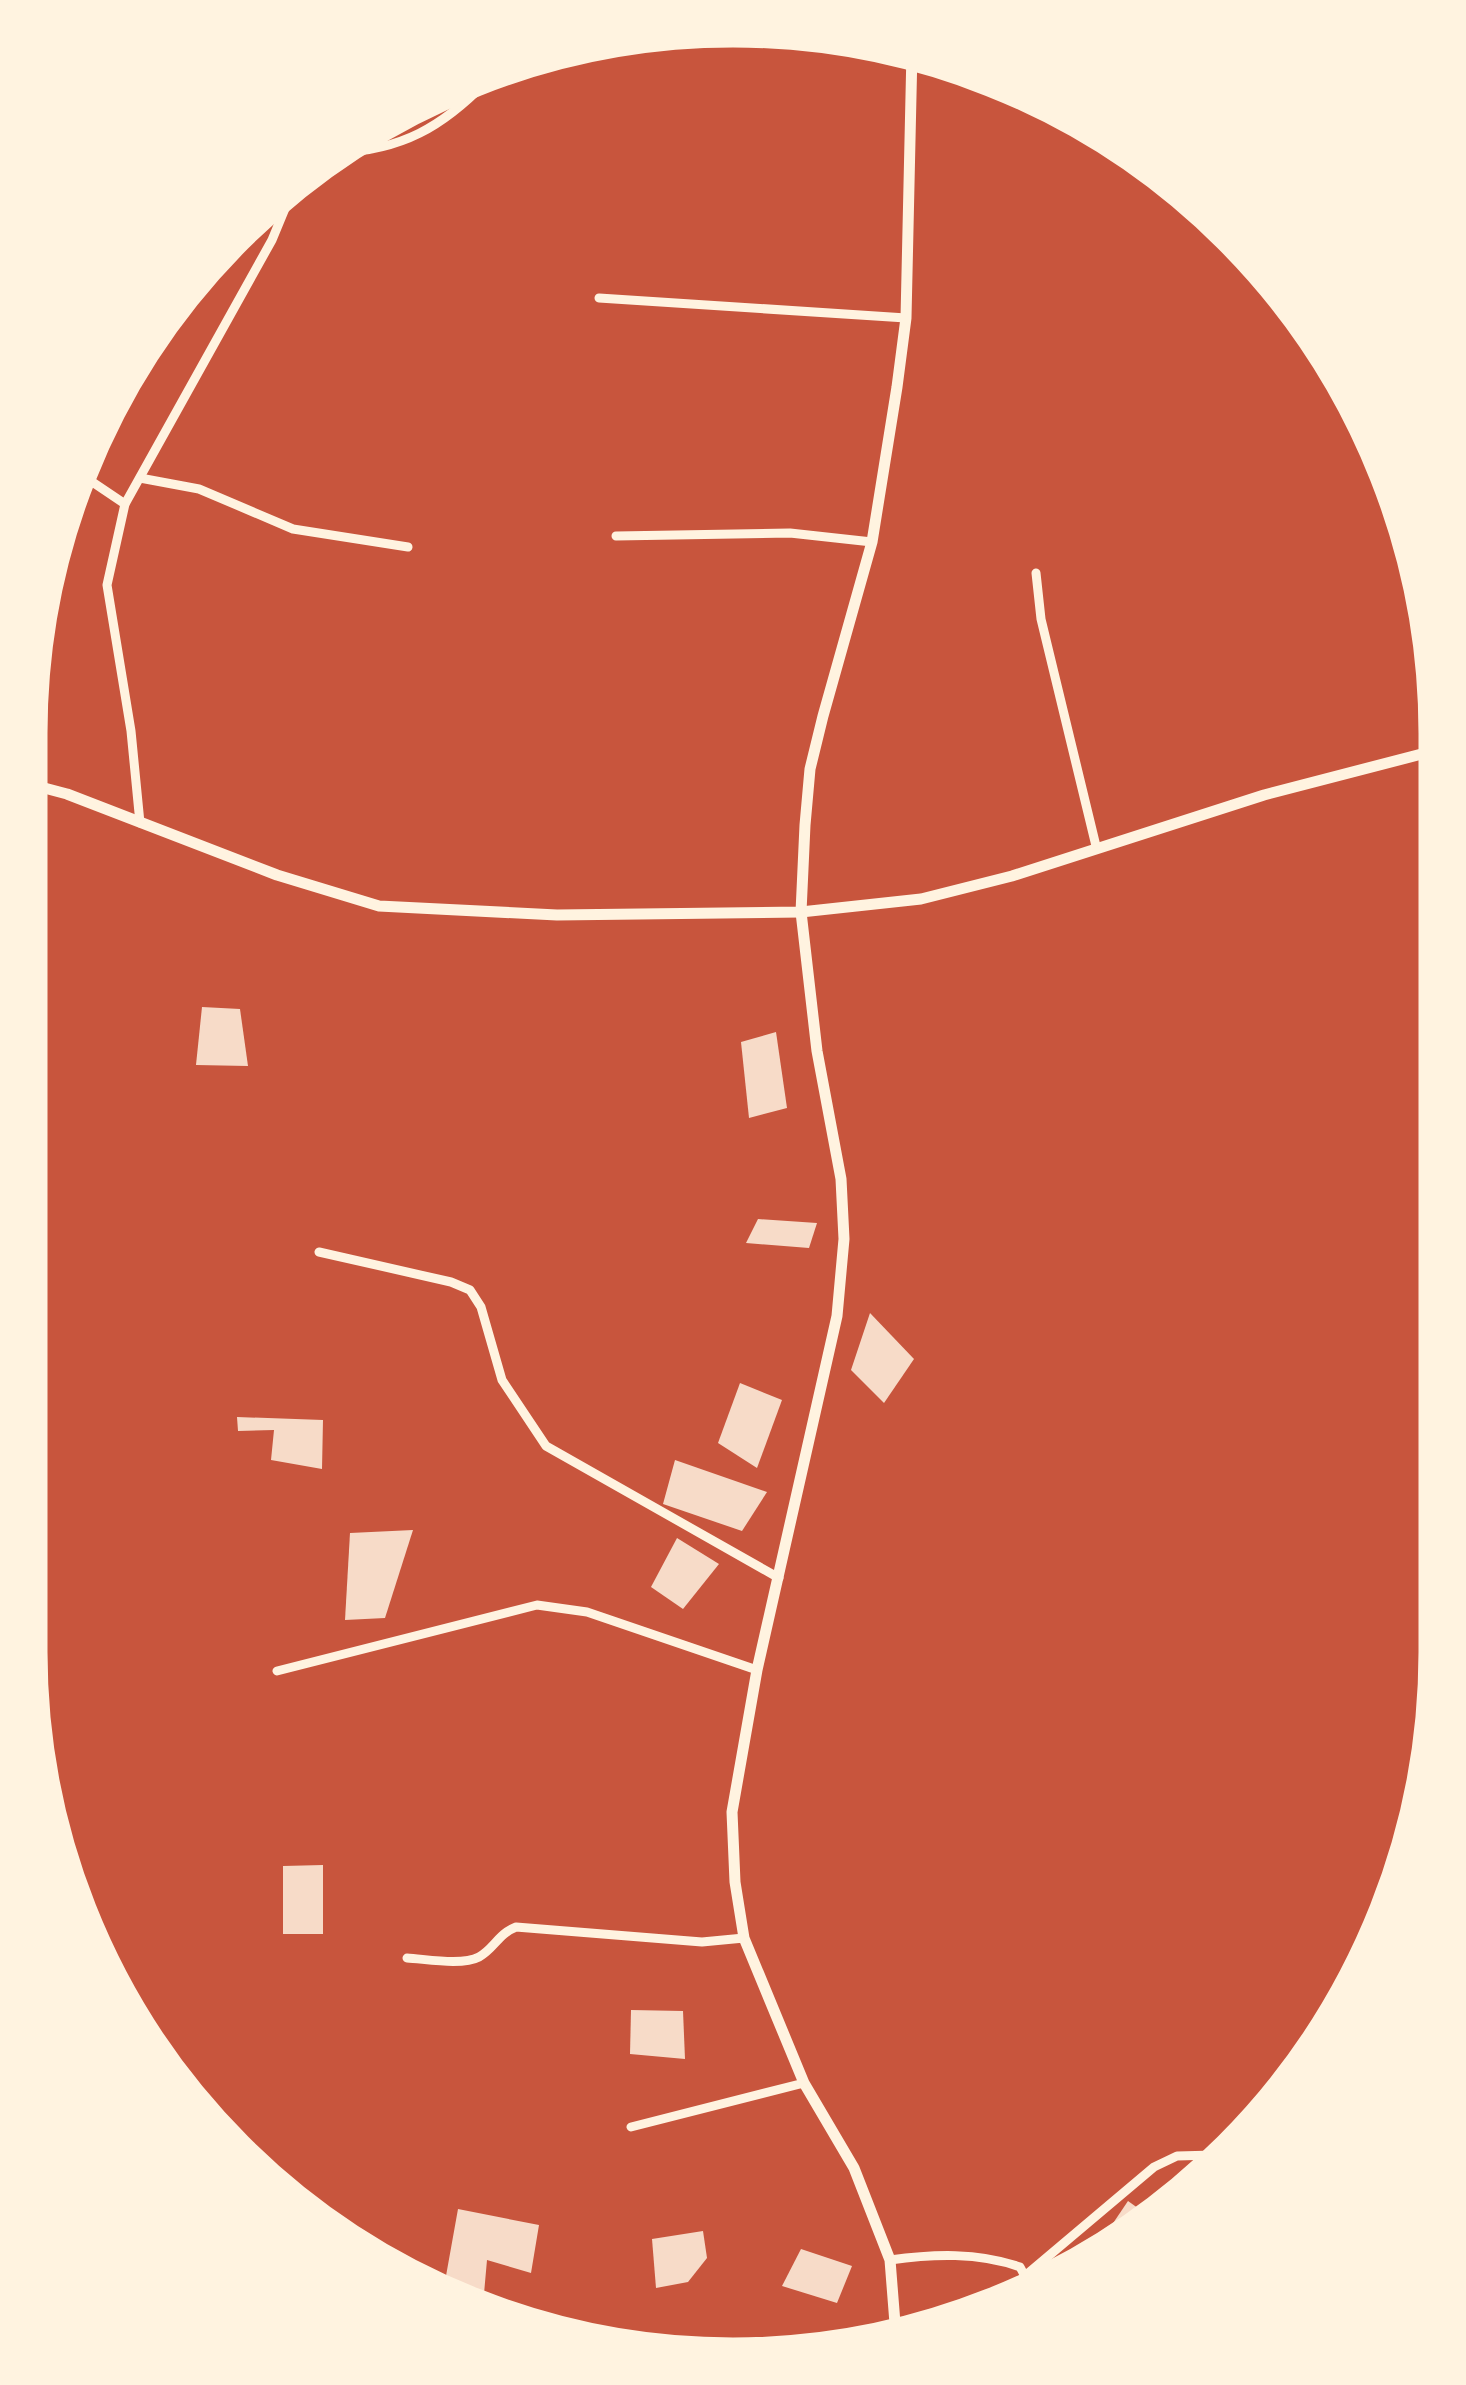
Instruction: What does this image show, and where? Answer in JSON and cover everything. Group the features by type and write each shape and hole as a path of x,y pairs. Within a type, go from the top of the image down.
{"street":[{"path":"895,2321 890,2260 854,2168 804,2083 744,1938 734,1882 732,1812 756,1670 837,1316 844,1240 841,1180 817,1051 801,912 810,769 872,542 906,318 912,68"},
{"path":"372,148 440,125 470,97"},
{"path":"140,822 131,730 107,584 125,504 272,240 283,212"},
{"path":"599,298 906,318"},
{"path":"140,478 199,489 293,529 408,547"},
{"path":"93,482 125,504"},
{"path":"616,536 790,533 872,542"},
{"path":"1036,573 1041,619 1096,846"},
{"path":"45,789 293,881 380,906 557,915 801,912 921,898 1012,876 1264,795 1421,754"},
{"path":"320,1252 451,1282 470,1290 481,1307 502,1380 546,1446 779,1578"},
{"path":"277,1671 537,1605 588,1612 756,1670"},
{"path":"407,1958 470,1960 482,1956 502,1932 516,1927 702,1942 744,1938"},
{"path":"630,2127 804,2083"},
{"path":"1041,2267 1154,2168 1177,2156 1200,2156"},
{"path":"890,2260 941,2253 1009,2263 1023,2275"}],"building":[{"path":"202,1007 240,1009 248,1066 196,1065"},
{"path":"776,1032 787,1108 749,1118 741,1042"},
{"path":"758,1219 817,1223 809,1248 746,1243"},
{"path":"870,1313 914,1359 884,1403 851,1370"},
{"path":"740,1383 782,1400 757,1468 718,1443"},
{"path":"237,1417 323,1420 322,1469 271,1460 274,1430 238,1431"},
{"path":"675,1460 767,1492 742,1531 663,1504"},
{"path":"413,1530 385,1618 345,1620 350,1533"},
{"path":"677,1538 719,1564 683,1609 651,1587"},
{"path":"323,1865 323,1934 283,1934 283,1866"},
{"path":"631,2010 683,2011 685,2059 630,2054"},
{"path":"1128,2201 1138,2208 1115,2224 1111,2227"},
{"path":"458,2209 539,2225 531,2273 487,2260 484,2293 446,2277"},
{"path":"703,2231 707,2258 688,2282 656,2288 652,2239"},
{"path":"801,2249 852,2266 837,2303 782,2286"}]}
